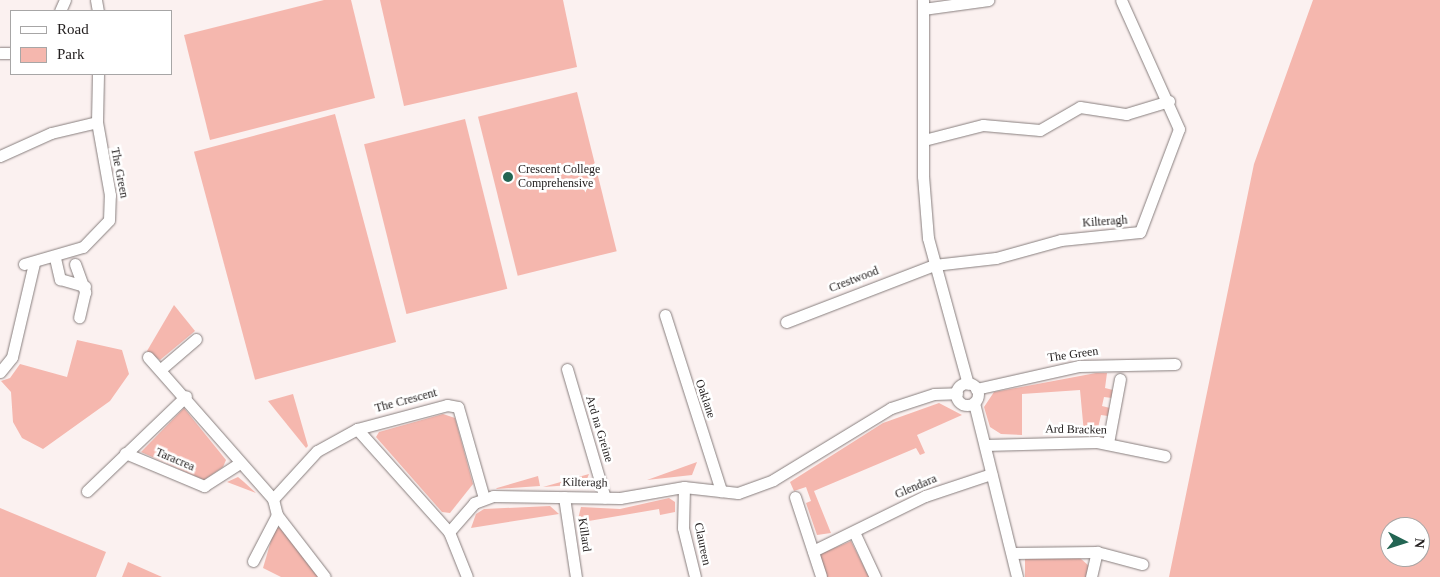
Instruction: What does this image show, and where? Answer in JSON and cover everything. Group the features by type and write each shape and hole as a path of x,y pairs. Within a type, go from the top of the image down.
{"street":[{"path":"988,0 923,5 926,215 934,265 972,386 974,403 1017,577"},
{"name":"Kilteragh","path":"934,265 990,259 1064,239 1140,232 1178,134 1169,101 1121,0"},
{"name":"The Green","path":"0,372 12,358 29,264 55,258 84,247 109,220 110,195 97,122 98,75"},
{"path":"924,140 983,125 1040,130 1080,107 1122,114 1169,101"},
{"path":"0,156 51,133 97,122"},
{"path":"55,258 60,279 85,286"},
{"path":"75,264 85,286 78,317"},
{"name":"Crestwood","path":"786,322 934,265"},
{"name":"Oaklane","path":"665,316 721,491"},
{"path":"161,369 196,339"},
{"path":"148,357 186,396 238,464 273,498 277,515 325,577"},
{"name":"The Green","path":"972,386 1079,366 1175,364"},
{"name":"Ard na Greine","path":"567,369 605,498"},
{"path":"1108,443 1120,379"},
{"path":"972,386 957,394 960,403 974,403"},
{"name":"Kilteragh","path":"484,498 605,498 684,488 743,492 773,480 891,408 934,394 957,394"},
{"name":"Taracrea","path":"87,491 186,396"},
{"name":"The Crescent","path":"357,429 447,405 458,407 484,498"},
{"path":"273,498 317,451 357,429 448,532 467,577"},
{"name":"Ard Bracken","path":"984,445 1108,443 1165,456"},
{"name":"Taracrea","path":"125,453 204,486 238,464"},
{"name":"Glendara","path":"813,551 925,496 991,474"},
{"name":"Claureen","path":"684,488 683,528 695,577"},
{"name":"Killard","path":"564,497 576,577"},
{"path":"795,497 821,576"},
{"path":"448,532 466,509 484,498"},
{"path":"253,561 277,515"},
{"path":"854,532 875,577"},
{"path":"1012,553 1097,552 1142,564"},
{"path":"1091,577 1097,552"}],"green space":[{"path":"324,0 351,0 375,98 210,140 184,35"},
{"path":"380,0 563,0 577,67 404,106"},
{"path":"1313,0 1440,0 1440,577 1169,577 1254,164"},
{"path":"577,92 617,251 518,276 478,117"},
{"path":"335,114 396,342 255,380 194,152"},
{"path":"465,119 507,289 406,314 364,144"},
{"path":"174,305 195,331 160,360 147,351"},
{"path":"77,340 122,350 129,374 110,401 43,449 22,438 13,422 11,392 1,381 10,378 20,364 67,377"},
{"path":"1096,373 1107,373 1105,388 1113,390 1112,398 1104,397 1102,406 1110,408 1108,416 1101,415 1098,428 1105,430 1102,434 1084,433 1080,390 1022,394 1022,435 1001,434 990,427 984,407 994,392"},
{"path":"293,394 308,446 306,448 268,401"},
{"path":"939,403 962,415 917,435 925,453 920,455 916,448 814,491 831,533 817,535 806,503 811,501 806,487 794,491 790,482 883,423"},
{"path":"184,408 226,460 223,467 204,480 141,452"},
{"path":"443,414 455,418 473,484 450,513 442,512 376,437 379,432"},
{"path":"697,462 692,475 647,480"},
{"path":"589,474 585,484 543,487"},
{"path":"538,476 540,486 496,489 497,488"},
{"path":"238,477 244,482 256,493 227,482"},
{"path":"669,498 675,502 675,512 660,515 659,509 577,523 581,507 620,509"},
{"path":"550,506 559,514 471,528 476,514 484,509"},
{"path":"0,508 106,552 96,577 0,577"},
{"path":"275,527 280,528 320,577 281,577 263,568"},
{"path":"851,541 869,577 826,577 820,554"},
{"path":"1025,558 1080,558 1089,566 1086,577 1025,577"},
{"path":"128,562 162,577 122,577"}],"place":[{"name":"Crescent College Comprehensive","path":"508,177"}]}
